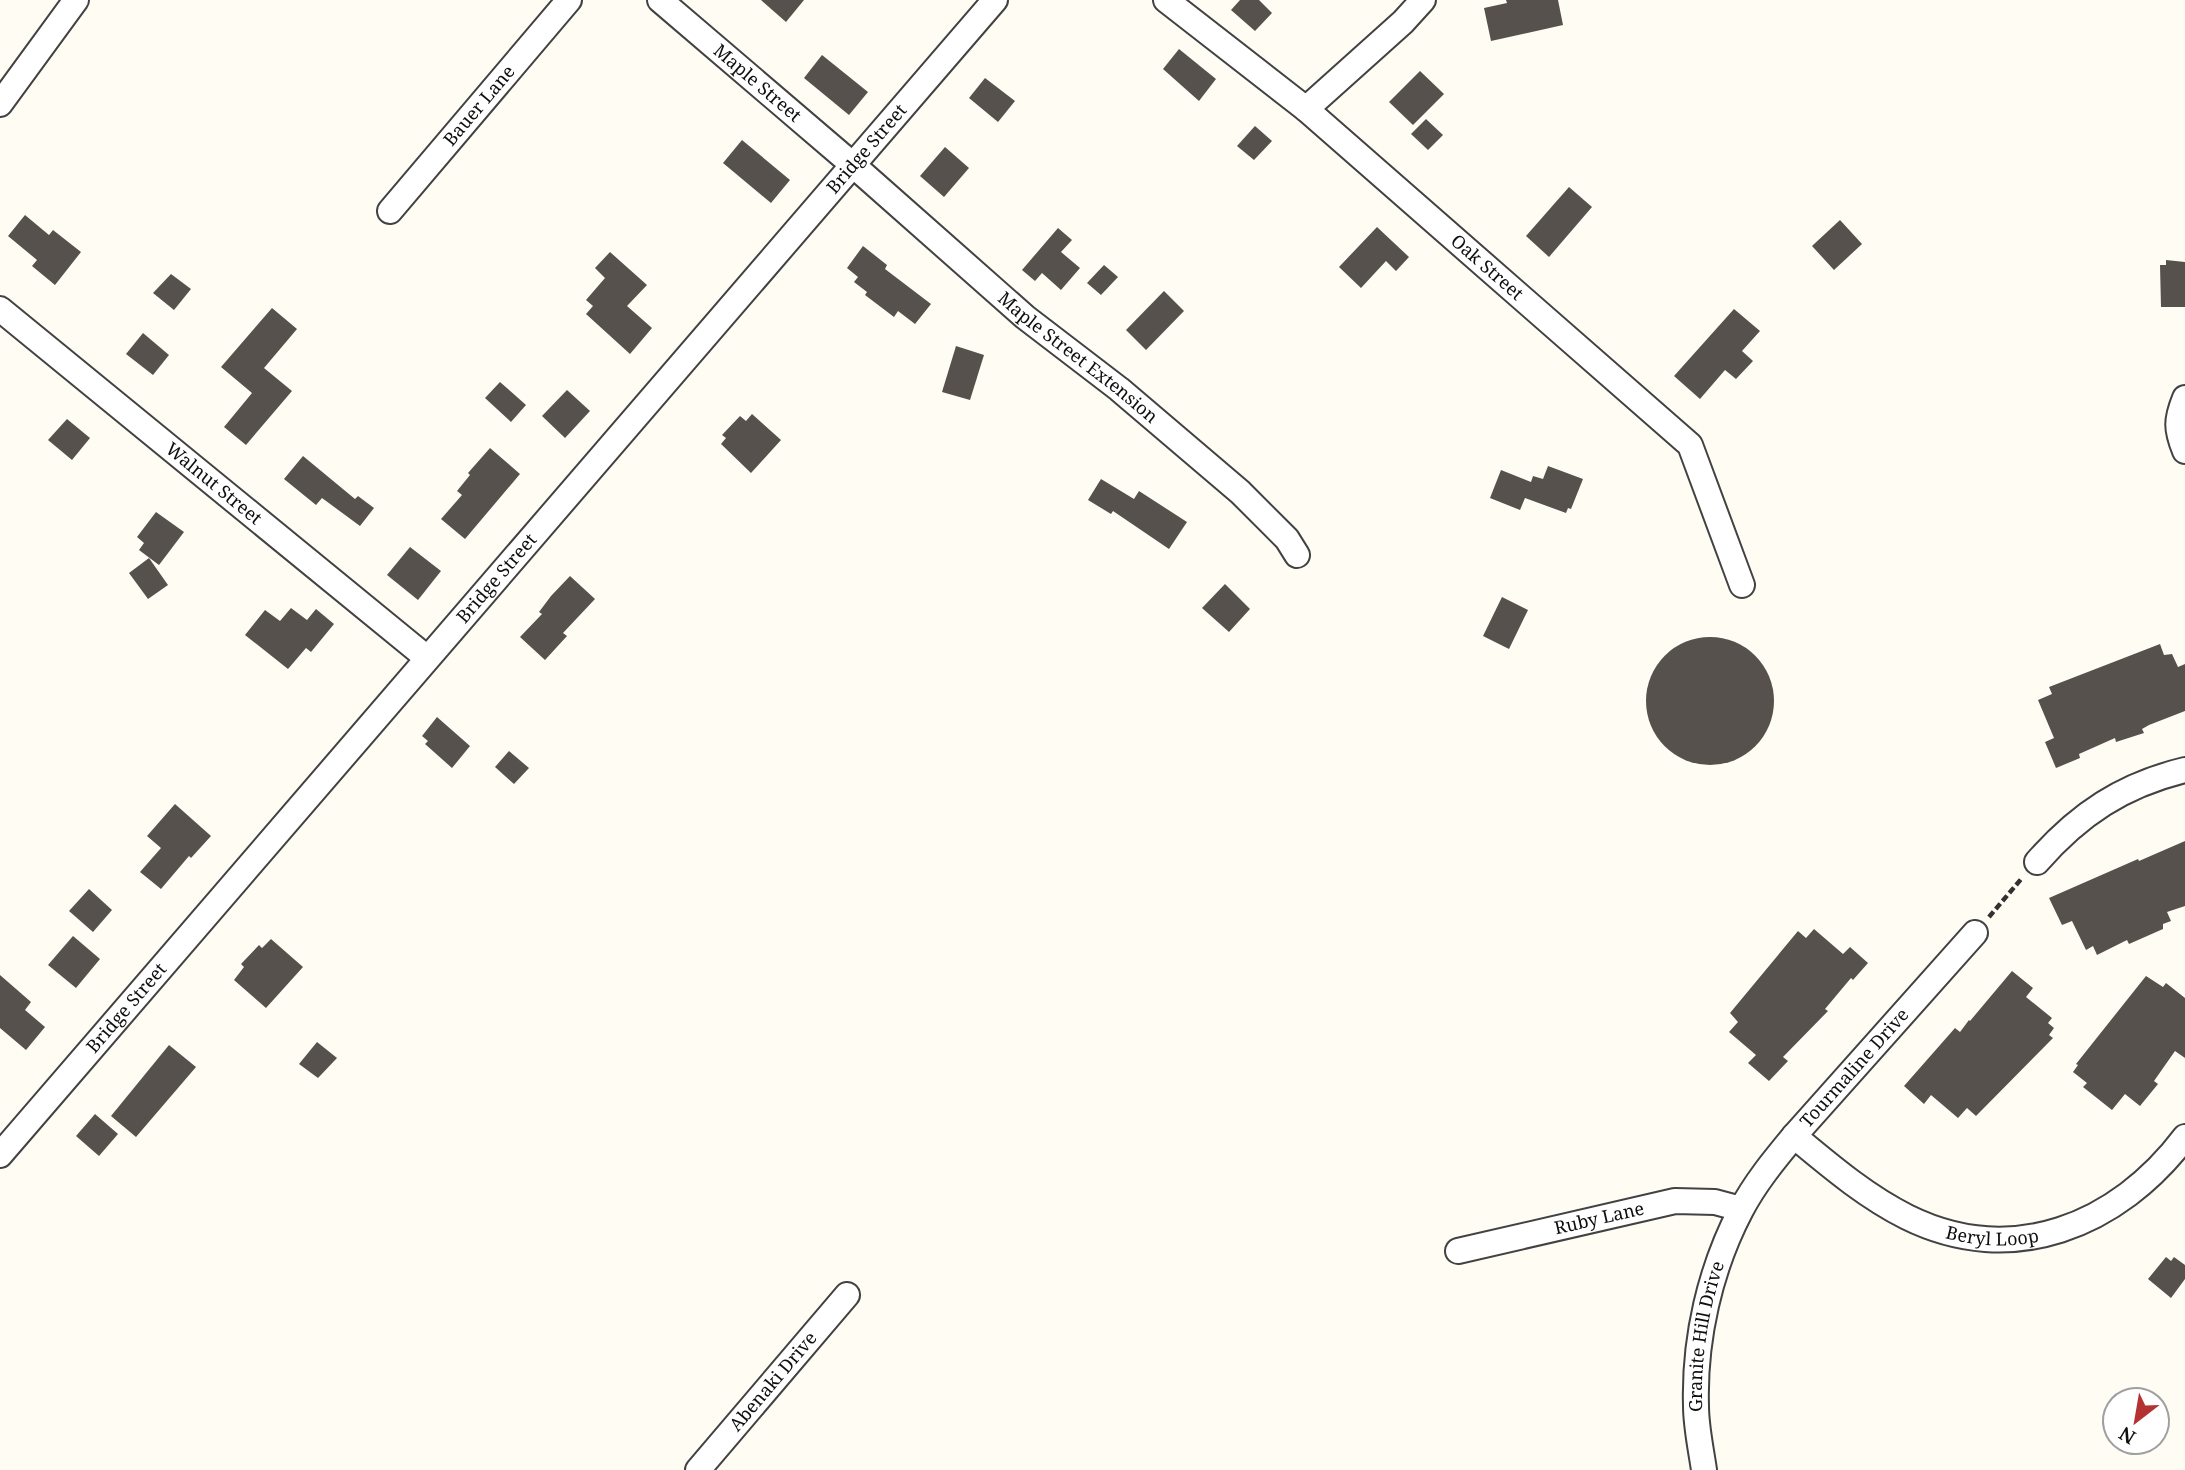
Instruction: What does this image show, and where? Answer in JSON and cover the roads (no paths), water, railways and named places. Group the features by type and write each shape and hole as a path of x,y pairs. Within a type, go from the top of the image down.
{"street":[{"path":"0,104 76,0"},
{"name":"Bauer Lane","path":"390,211 569,0"},
{"name":"Maple Street","path":"660,0 853,165"},
{"name":"Bridge Street","path":"0,1156 995,0"},
{"name":"Oak Street","path":"1166,0 1306,109 1690,445 1742,585"},
{"path":"1306,109 1404,22 1423,0"},
{"name":"Maple Street Extension","path":"853,165 1025,317 1119,389 1240,492 1287,539 1297,555"},
{"name":"Walnut Street","path":"0,309 427,658"},
{"path":"2185,398 2178,415 2178,435 2185,451"},
{"path":"2037,862 2059,836 2095,807 2162,775 2185,770"},
{"name":"Tourmaline Drive","path":"1741,1209 1770,1165 1794,1136 1975,933"},
{"name":"Beryl Loop","path":"1794,1136 1878,1202 1909,1218 1943,1231 1975,1238 2010,1240 2039,1237 2095,1217 2126,1198 2146,1181 2169,1159 2185,1137"},
{"name":"Ruby Lane","path":"1458,1251 1675,1201 1715,1202 1741,1209"},
{"name":"Granite Hill Drive","path":"1704,1470 1696,1408 1698,1344 1716,1265 1741,1209"},
{"name":"Abenaki Drive","path":"698,1470 847,1294"}]}
